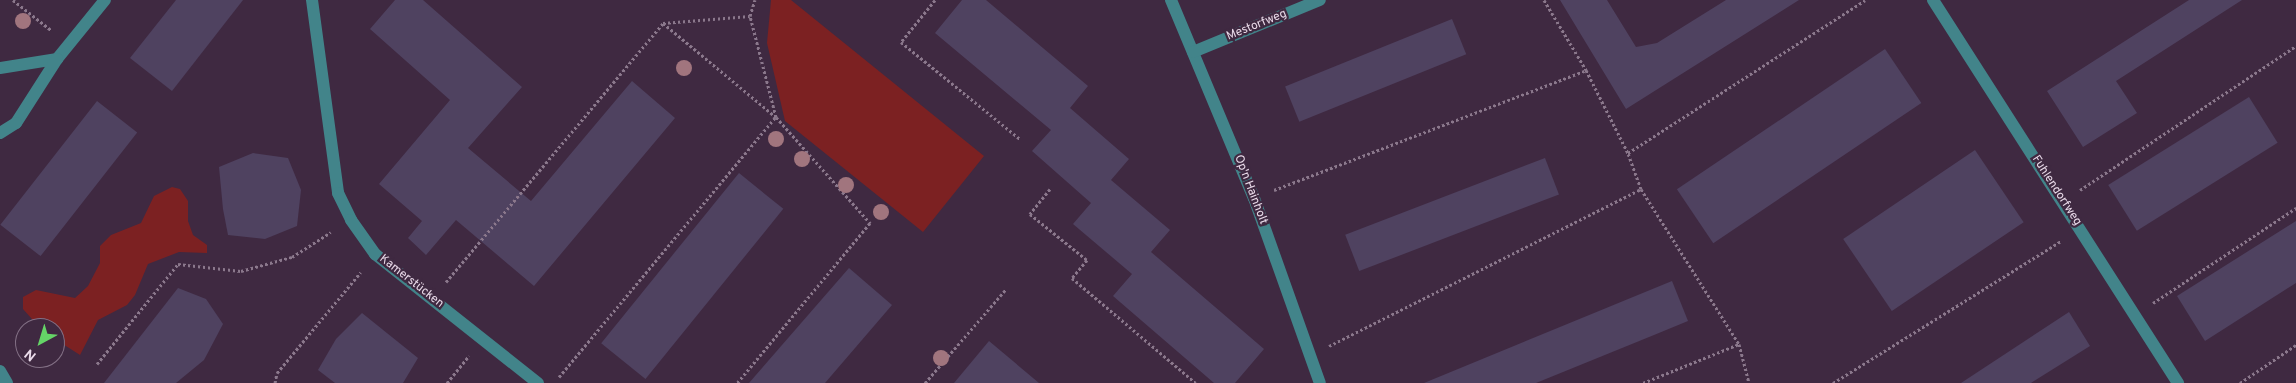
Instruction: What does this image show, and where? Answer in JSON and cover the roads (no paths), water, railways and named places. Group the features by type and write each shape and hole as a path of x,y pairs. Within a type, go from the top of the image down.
{"street":[{"path":"0,133 16,123 57,59 105,0"},
{"name":"Kamerstücken","path":"312,0 338,193 351,220 376,254 538,383"},
{"name":"Op'n Hainholt","path":"1171,0 1254,198 1320,383"},
{"name":"Mestorfweg","path":"1193,52 1320,0"},
{"name":"Fuhlendorfweg","path":"1933,0 2178,383"},
{"path":"0,68 57,59"},
{"path":"0,371 7,383"}]}
